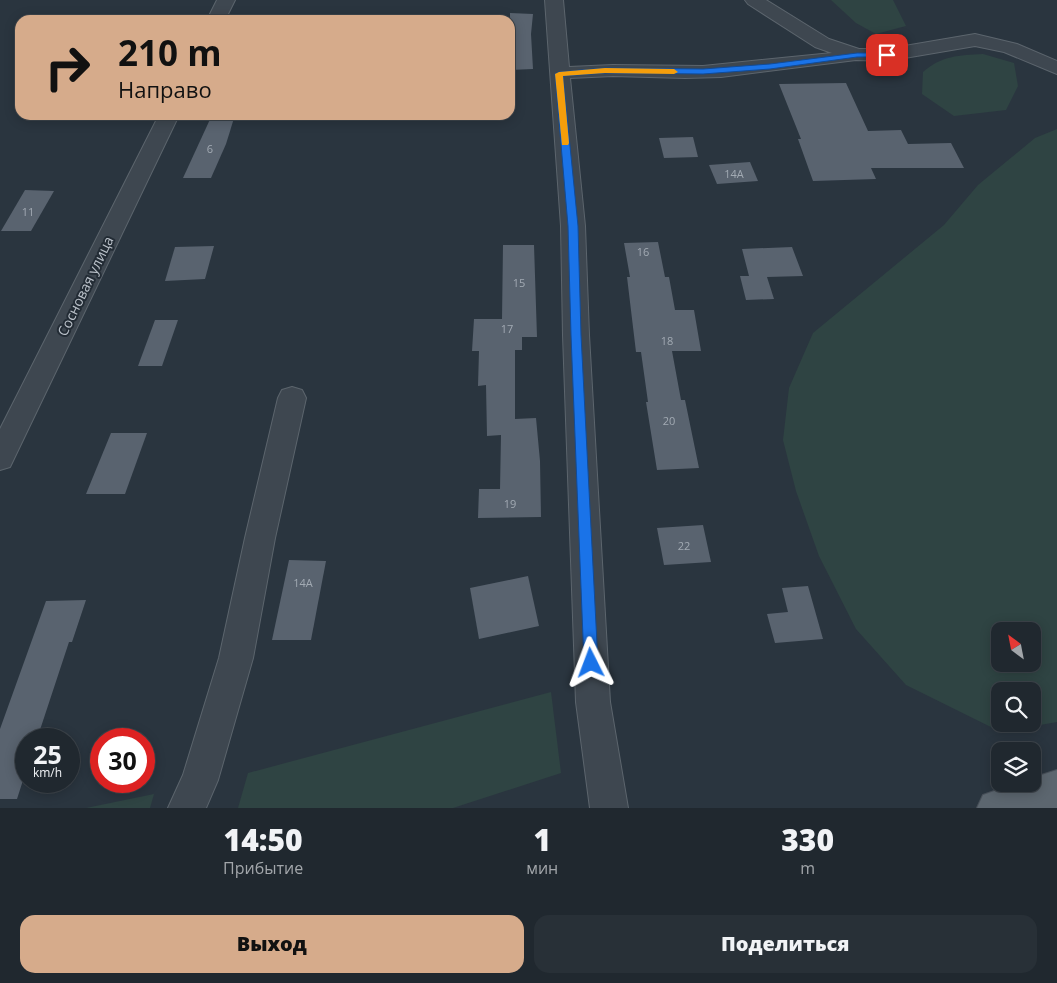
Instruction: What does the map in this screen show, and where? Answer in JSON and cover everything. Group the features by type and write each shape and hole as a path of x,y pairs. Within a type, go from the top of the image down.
{"main road":[{"path":"996,808 1057,789"}],"street":[{"path":"218,15 226,0"},
{"path":"554,0 573,226 576,344 594,702 609,808"},
{"path":"754,0 822,43 857,55"},
{"path":"559,74 605,70 703,72 770,67 857,55 887,55 975,40 1010,48 1057,68"},
{"name":"Сосновая улица","path":"0,458 167,120"},
{"path":"187,808 200,780 236,658 260,538 292,398"}],"green space":[{"path":"831,0 893,0 906,26 876,34 856,23"},
{"path":"983,54 1014,63 1018,86 1006,110 954,116 922,94 923,72 930,67 951,57"},
{"path":"1057,129 1057,722 1041,725 1041,682 991,682 991,727 906,685 856,629 819,556 796,491 783,440 789,388 813,333 944,225 978,185 1035,138"},
{"path":"551,692 561,773 453,808 238,808 248,773"},
{"path":"154,794 150,808 86,808"}],"building":[{"path":"510,13 533,14 531,34 533,69 515,70 515,15 510,15"},
{"path":"846,83 868,131 901,130 908,144 951,143 964,168 871,168 876,179 813,181 798,139 801,139 779,84"},
{"path":"210,120 233,120 226,144 211,178 183,178"},
{"path":"693,137 698,157 664,158 659,138"},
{"path":"750,162 758,181 717,184 709,165"},
{"path":"25,190 54,191 31,231 1,231"},
{"path":"658,242 665,277 669,277 675,310 694,310 701,351 672,351 681,400 685,400 699,468 657,470 646,402 648,402 641,352 636,352 627,277 630,277 624,243"},
{"path":"503,245 534,245 537,337 522,337 522,350 515,350 515,419 536,418 540,461 541,517 478,518 479,489 500,489 501,435 487,436 486,385 478,386 479,351 472,351 474,319 502,319"},
{"path":"214,246 205,279 165,281 175,247"},
{"path":"792,247 803,276 767,277 774,299 746,300 740,276 749,276 742,249"},
{"path":"155,320 178,320 162,366 138,366"},
{"path":"111,433 147,433 125,494 86,494"},
{"path":"703,525 711,562 664,565 657,528"},
{"path":"289,560 326,561 311,640 272,640"},
{"path":"528,576 539,626 479,639 470,588"},
{"path":"808,586 823,639 775,643 767,614 788,612 782,588"},
{"path":"86,600 72,642 69,642 41,728 15,728 15,793 19,793 17,799 0,799 0,729 46,601"}],"slow traffic":[{"path":"565,143 559,74 605,70 674,72"}],"route":[{"path":"591,663 573,226 559,74 605,70 703,72 770,67 857,55 887,55"}]}
